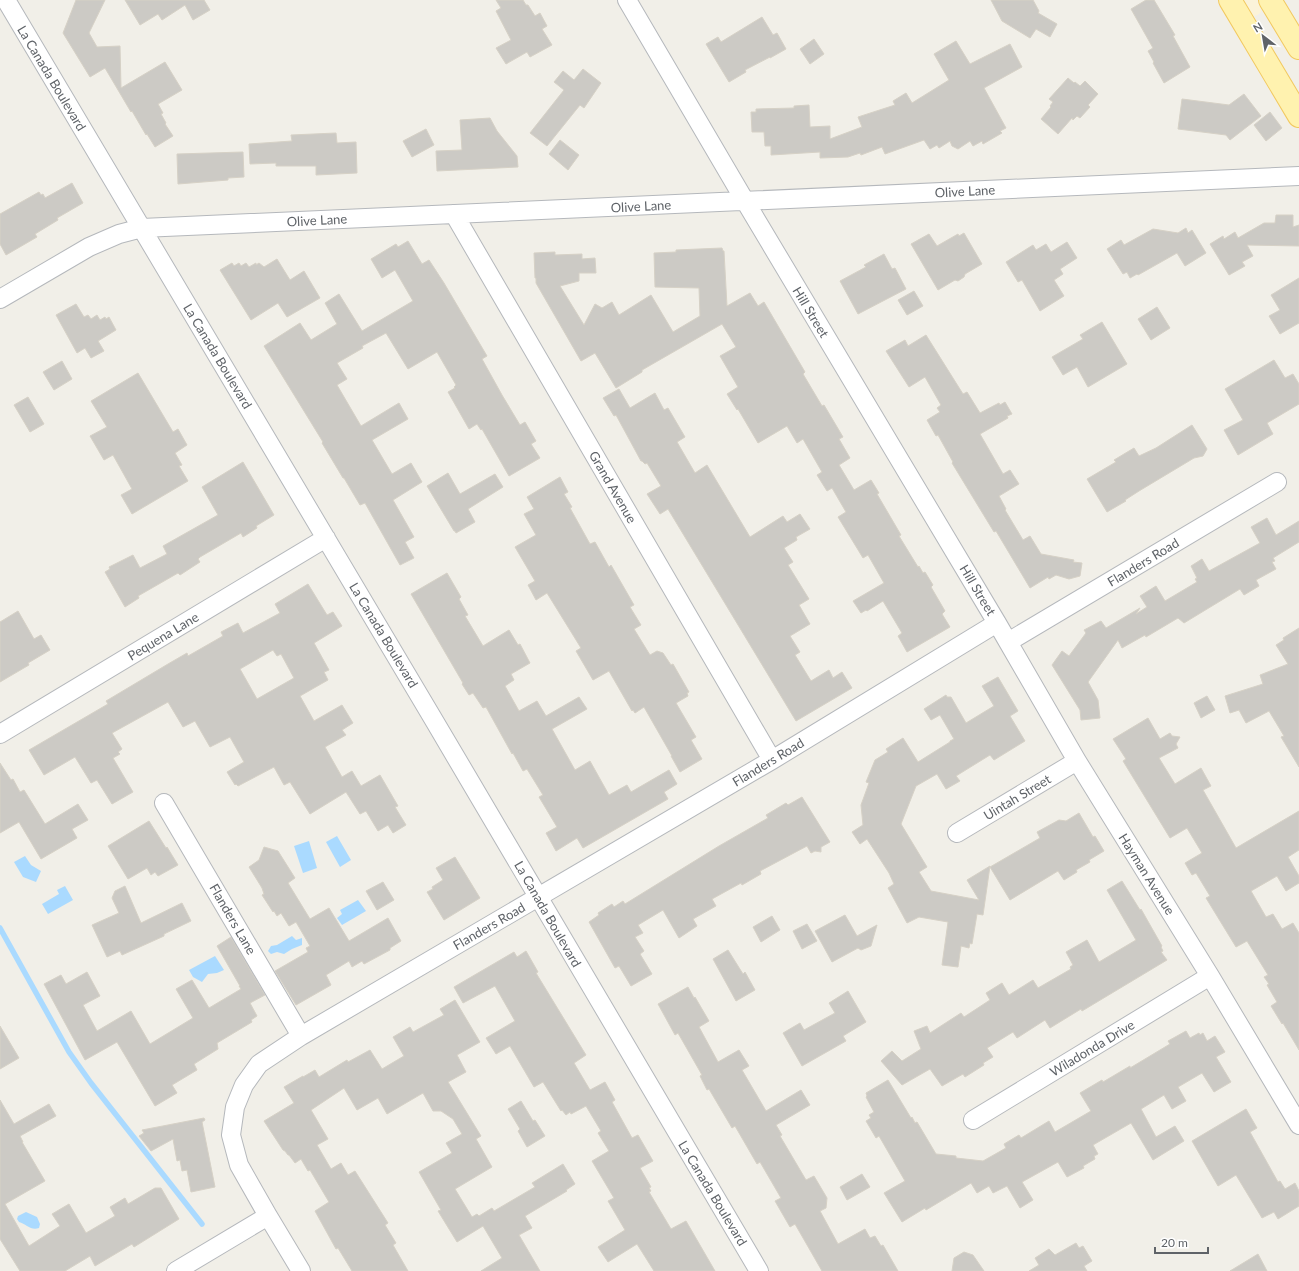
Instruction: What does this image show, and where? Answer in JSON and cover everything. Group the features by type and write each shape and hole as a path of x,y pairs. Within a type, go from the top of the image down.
{"main road":[{"path":"1230,0 1299,116"},
{"path":"1270,0 1299,48"}],"street":[{"name":"La Canada Boulevard","path":"6,0 759,1271"},
{"name":"Hill Street","path":"628,0 745,201 997,623"},
{"name":"Olive Lane","path":"0,299 89,247 119,234 142,228 1299,176"},
{"name":"Grand Avenue","path":"454,214 772,760"},
{"name":"Flanders Road","path":"1008,642 1277,482"},
{"name":"Pequena Lane","path":"0,734 326,538"},
{"name":"Hayman Avenue","path":"997,623 1077,761 1210,976 1299,1125"},
{"name":"Flanders Road","path":"301,1271 239,1165 231,1135 235,1107 244,1086 259,1064 301,1036 772,760 997,623"},
{"name":"Uintah Street","path":"958,833 1077,761"},
{"name":"Flanders Lane","path":"164,803 301,1036"},
{"name":"Wiladonda Drive","path":"973,1120 1210,976"},
{"path":"176,1271 268,1216"}],"sand":[{"path":"1240,0 1257,0 1261,12 1254,16 1251,15"}],"water":[{"path":"337,836 351,860 340,867 326,842"},
{"path":"309,841 317,868 303,873 294,846"},
{"path":"25,856 31,865 41,871 36,882 23,877 14,862"},
{"path":"65,886 73,900 48,914 42,904 59,894 57,890"},
{"path":"358,900 366,911 342,925 337,918 342,914 340,910"},
{"path":"292,936 296,940 302,938 302,945 284,954 277,952 271,954 268,951 271,946 277,945"},
{"path":"215,956 224,970 217,973 208,974 202,982 193,977 189,970"},
{"path":"26,1212 37,1217 40,1224 39,1228 33,1229 19,1222 17,1219 18,1216"}],"building":[{"path":"76,0 105,0 89,33 97,47 120,46 121,88 165,62 182,90 158,104 163,113 161,114 166,123 165,124 173,136 155,147 132,111 131,112 105,68 90,77 63,33"},
{"path":"125,0 204,0 210,10 193,20 185,5 162,20 158,14 140,25"},
{"path":"496,0 523,0 535,16 540,13 547,26 542,29 552,45 530,57 527,52 506,64 496,48 511,40 496,11 501,8"},
{"path":"991,0 1033,0 1039,11 1038,13 1057,24 1050,37 1036,29 1030,38 1002,21"},
{"path":"1146,0 1154,0 1175,35 1173,36 1190,67 1164,83 1148,51 1153,48 1131,9"},
{"path":"762,17 773,35 777,33 786,49 745,70 746,72 729,82 706,44 718,37 721,42"},
{"path":"814,39 824,54 810,64 800,49"},
{"path":"956,41 970,64 1010,44 1022,67 984,88 1006,128 1000,131 1002,133 983,144 982,141 973,146 970,141 958,149 952,146 950,141 939,148 937,145 930,149 924,140 885,154 882,147 861,155 860,153 848,157 820,158 820,152 771,155 771,146 765,146 764,132 752,132 751,112 756,112 756,109 794,108 794,106 809,105 810,127 830,126 830,139 862,127 858,117 895,105 893,101 906,93 912,103 949,80 934,54"},
{"path":"583,69 601,83 584,108 580,105 547,146 530,133 564,90 554,82 563,71 574,80"},
{"path":"1068,78 1080,86 1085,81 1098,94 1088,105 1090,107 1080,118 1077,116 1073,120 1072,118 1058,134 1041,119 1051,107 1050,106 1053,102 1049,99"},
{"path":"1244,94 1261,116 1230,140 1226,135 1178,129 1182,99 1229,105"},
{"path":"1270,112 1282,128 1266,141 1254,125"},
{"path":"490,118 497,131 517,156 518,167 437,171 436,151 462,150 460,120"},
{"path":"426,129 434,145 412,157 403,141"},
{"path":"336,133 337,143 356,142 357,173 316,175 316,166 276,166 276,163 250,164 249,144 292,141 291,135"},
{"path":"560,140 579,155 568,170 549,154"},
{"path":"243,152 244,177 228,178 228,180 178,184 177,154"},
{"path":"72,183 83,203 57,218 58,220 35,234 37,237 6,255 0,244 0,214 39,192 41,195 43,194 45,198"},
{"path":"1276,215 1293,215 1293,227 1299,225 1299,246 1247,245 1253,256 1242,262 1245,266 1229,275 1210,244 1223,236 1224,239 1235,232 1238,238 1264,223 1275,223"},
{"path":"1186,228 1188,233 1192,230 1206,253 1185,266 1177,253 1130,278 1127,272 1123,274 1107,249 1121,240 1124,245 1153,229 1178,233"},
{"path":"964,233 982,264 965,274 964,277 958,281 955,280 938,290 911,244 929,234 937,246 958,234 959,236"},
{"path":"408,241 422,264 429,260 444,283 487,356 482,359 502,395 520,425 525,422 536,441 531,444 540,458 509,476 482,429 481,430 477,424 469,429 448,392 455,388 454,387 456,385 437,352 408,369 386,333 362,346 363,348 337,363 347,379 337,385 361,426 399,403 408,419 372,440 392,474 411,463 422,482 393,500 414,537 405,542 414,558 400,565 365,503 360,505 264,346 300,323 311,340 337,324 325,303 339,294 362,331 413,301 395,270 382,278 371,259 396,244 398,247"},
{"path":"1067,242 1077,258 1060,269 1063,274 1054,280 1064,296 1040,311 1022,280 1018,282 1006,262 1033,245 1036,250 1046,244 1051,252"},
{"path":"722,248 724,251 727,306 750,293 758,306 764,302 805,372 803,374 843,437 839,439 850,458 839,465 854,490 871,480 879,493 877,494 901,535 899,536 918,567 919,566 923,573 925,572 933,585 931,587 945,611 942,614 950,627 907,652 898,636 902,633 883,601 861,613 853,601 884,583 868,555 863,558 838,517 846,512 832,488 827,491 817,475 822,472 803,439 797,443 787,426 758,443 738,409 737,410 727,394 738,387 720,356 736,347 722,324 642,370 642,372 616,388 595,353 581,361 536,283 535,278 534,253 555,252 555,255 582,254 582,259 595,258 596,273 579,273 579,281 560,286 584,325 595,304 602,308 612,302 619,315 651,295 673,332 700,316 699,288 655,287 654,253 676,252 676,250"},
{"path":"884,254 892,269 895,268 906,289 858,314 840,281 866,267 864,265"},
{"path":"277,259 290,280 304,271 320,298 287,317 278,303 251,320 220,270 232,263 234,266 239,263 241,266 246,263 249,267 259,263 264,267"},
{"path":"1299,278 1299,323 1280,334 1269,316 1280,310 1271,295"},
{"path":"914,291 923,306 907,315 898,300"},
{"path":"76,304 84,317 88,315 91,319 97,315 100,320 105,317 106,319 109,317 116,330 98,341 104,351 91,358 85,348 77,353 56,315"},
{"path":"1157,307 1170,328 1151,340 1138,319"},
{"path":"1102,322 1127,364 1088,387 1077,367 1063,375 1052,357 1083,339 1080,335"},
{"path":"926,335 963,394 967,392 980,413 999,403 1000,405 1005,402 1012,414 1007,416 1008,418 980,434 1003,474 1010,470 1019,484 999,496 1006,509 1005,510 1023,540 1030,536 1041,554 1074,560 1073,562 1082,563 1080,576 1069,579 1056,575 1049,579 1048,577 1030,588 996,531 994,532 952,463 953,462 938,435 936,436 927,420 940,412 937,408 941,405 925,377 909,387 886,351 905,340 908,346"},
{"path":"1274,360 1285,378 1293,374 1299,384 1299,404 1267,423 1273,434 1238,455 1224,430 1243,420 1225,389"},
{"path":"62,361 72,379 54,390 43,372"},
{"path":"138,373 173,432 178,429 187,445 175,453 182,465 179,466 188,481 132,514 121,495 132,489 113,455 104,460 90,436 107,427 91,401"},
{"path":"619,389 630,408 655,393 664,410 668,408 685,437 677,442 695,473 707,465 750,537 783,516 787,522 800,514 810,529 796,537 797,540 784,548 793,562 788,565 809,599 799,605 810,624 790,636 800,652 795,655 811,681 829,670 833,678 842,672 852,688 796,721 668,509 660,514 647,494 661,486 647,463 645,464 641,461 616,415 614,416 603,398"},
{"path":"28,397 44,424 30,432 14,405"},
{"path":"1192,425 1207,449 1203,456 1194,458 1107,512 1087,479 1116,462 1114,460 1134,448 1139,456 1156,448"},
{"path":"243,462 274,515 256,526 257,528 243,537 241,533 200,557 198,559 200,562 180,575 178,573 138,596 139,598 125,607 105,572 110,569 109,567 133,555 140,568 167,554 163,546 218,515 202,487"},
{"path":"448,473 460,494 495,474 503,487 468,509 475,522 456,533 427,486"},
{"path":"560,477 568,492 564,494 572,507 570,508 590,544 595,542 609,567 611,565 634,605 630,607 641,625 634,629 650,655 657,651 663,653 671,665 673,664 689,692 687,693 688,696 676,703 696,737 691,740 702,759 680,772 644,707 635,713 633,710 632,711 609,671 593,680 576,651 581,648 547,593 536,600 528,585 535,581 515,547 536,535 524,514 534,509 527,497"},
{"path":"1267,518 1276,535 1299,521 1299,542 1273,558 1275,561 1272,562 1276,569 1256,580 1259,586 1244,595 1240,589 1184,623 1178,618 1146,637 1145,635 1122,648 1118,640 1088,682 1098,700 1100,718 1081,720 1080,710 1052,665 1062,651 1069,656 1086,633 1084,630 1101,621 1106,628 1140,608 1136,614 1147,607 1140,596 1156,586 1165,601 1197,582 1195,579 1197,578 1191,566 1202,559 1209,571 1260,543 1251,527"},
{"path":"447,573 461,597 459,599 468,615 465,616 483,646 509,630 518,645 520,644 530,663 511,674 514,680 505,686 519,711 537,701 546,716 579,697 587,709 552,729 575,770 590,761 609,795 627,785 631,792 669,770 677,784 664,792 668,799 583,848 577,838 556,851 546,833 557,827 539,797 543,795 527,769 523,771 486,707 483,708 473,693 469,695 411,594"},
{"path":"308,584 327,615 333,612 342,626 314,643 329,670 324,672 328,680 300,696 314,721 342,705 353,723 342,730 346,735 325,747 342,777 352,771 361,786 380,775 398,806 395,807 406,825 393,833 388,825 378,831 366,811 360,814 346,792 310,814 290,782 284,785 274,767 238,786 236,784 235,785 227,772 244,762 230,737 210,747 195,721 183,727 168,702 112,733 122,749 118,752 120,754 113,758 133,792 112,804 97,780 91,783 75,757 44,775 29,750 108,704 106,701 168,664 187,653 188,656 223,636 221,632 238,623 243,633 280,613 275,604","holes":["273,650 277,656 281,654 294,678 257,699 240,669"]},
{"path":"18,611 34,639 41,635 50,650 28,663 29,665 0,682 0,622"},
{"path":"1299,628 1299,767 1281,737 1284,736 1269,711 1246,723 1239,710 1230,713 1225,696 1263,684 1260,675 1288,664 1276,645 1284,640 1283,638"},
{"path":"998,677 1018,711 1010,716 1025,741 994,760 990,755 956,776 960,781 946,789 937,774 916,786 901,824 927,867 919,872 931,891 979,900 967,880 990,866 983,915 977,914 972,944 970,943 969,948 961,946 958,967 942,965 948,922 919,917 907,923 888,888 894,884 889,873 867,839 860,844 852,832 863,825 861,805 869,783 866,782 875,760 888,752 886,749 903,738 918,762 950,742 954,739 940,715 931,720 924,709 946,695 947,697 951,697 966,723 994,706 982,686"},
{"path":"1207,696 1215,710 1201,718 1194,703"},
{"path":"1148,718 1160,739 1170,733 1172,736 1180,737 1176,744 1178,748 1159,758 1175,784 1201,768 1211,786 1203,790 1236,848 1299,811 1299,850 1288,857 1299,876 1299,883 1286,891 1277,876 1251,891 1266,917 1273,914 1282,929 1293,923 1299,933 1299,1050 1271,1006 1277,1002 1267,985 1269,984 1264,977 1268,975 1247,941 1236,947 1206,898 1210,896 1196,873 1192,875 1185,863 1202,853 1187,828 1170,838 1123,761 1126,759 1113,739"},
{"path":"0,763 11,780 13,779 20,792 24,790 45,824 78,804 88,820 72,829 77,838 41,859 19,822 0,833"},
{"path":"802,797 830,842 821,847 821,852 815,851 811,853 807,846 760,871 761,874 742,885 741,883 712,899 716,906 693,919 697,926 679,938 663,910 638,925 643,933 635,937 644,951 640,954 652,974 631,986 619,966 615,968 589,922 599,915 598,913 612,904 614,907 623,901 625,904 719,846 768,818 766,815 786,803 788,805"},
{"path":"1079,813 1093,837 1095,836 1104,851 1089,860 1090,862 1076,870 1077,872 1064,880 1058,871 1010,900 990,867 1040,838 1037,832 1059,820 1066,821"},
{"path":"149,821 178,865 158,876 155,872 151,875 147,868 128,879 108,846"},
{"path":"264,847 278,851 295,878 288,883 310,919 329,908 349,941 388,918 401,941 390,948 390,950 364,964 362,961 352,967 349,961 326,975 331,985 296,1005 275,971 308,952 306,948 310,946 296,922 289,926 281,913 277,916 274,911 273,912 262,895 264,894 262,888 249,867 259,860"},
{"path":"455,857 480,898 444,920 427,892 443,880 436,868"},
{"path":"1122,881 1140,910 1141,909 1162,946 1163,951 1161,952 1167,960 1082,1011 1081,1009 1050,1028 1045,1020 1017,1038 1013,1032 987,1048 993,1057 983,1063 984,1065 965,1077 963,1074 942,1086 930,1069 902,1085 881,1061 892,1051 902,1061 921,1049 914,1031 927,1026 930,1033 961,1013 964,1017 990,1000 986,993 1002,983 1009,995 1033,980 1038,988 1071,969 1070,967 1073,965 1066,952 1087,940 1099,962 1136,940 1107,890"},
{"path":"383,882 394,900 377,910 366,891"},
{"path":"125,886 141,923 182,903 191,921 164,934 164,936 122,955 120,951 107,957 92,925 119,913 112,898 115,891"},
{"path":"845,915 857,936 877,925 871,946 861,950 858,948 832,962 815,931"},
{"path":"772,916 780,930 761,942 753,927"},
{"path":"807,924 817,941 802,949 793,931"},
{"path":"231,937 265,995 250,1003 257,1016 251,1020 252,1022 217,1043 218,1049 194,1064 197,1070 172,1085 177,1093 155,1106 117,1042 85,1060 44,984 61,975 66,984 87,972 100,996 83,1005 97,1031 131,1011 150,1044 193,1018 176,989 192,980 209,1008 241,989 217,946"},
{"path":"728,950 743,974 745,972 755,990 736,1001 713,959"},
{"path":"526,951 538,972 536,973 586,1055 574,1063 590,1090 605,1082 615,1100 612,1102 632,1138 638,1135 653,1161 640,1168 651,1187 649,1188 651,1191 649,1192 671,1229 686,1221 715,1271 654,1271 637,1244 608,1262 598,1247 625,1230 608,1201 614,1198 592,1161 609,1151 598,1133 601,1131 586,1106 566,1115 562,1110 561,1111 543,1082 534,1087 510,1046 496,1054 486,1038 515,1021 495,986 463,1003 454,987 514,952 517,957"},
{"path":"688,987 709,1021 699,1027 718,1062 739,1050 749,1066 742,1070 766,1111 801,1090 810,1105 776,1125 782,1135 780,1136 806,1180 814,1176 827,1198 826,1208 820,1211 838,1244 865,1229 870,1238 875,1236 881,1246 883,1245 898,1271 822,1271 795,1224 790,1227 775,1201 781,1198 760,1162 757,1164 735,1126 732,1128 709,1089 707,1090 700,1076 702,1075 678,1033 675,1035 658,1004"},
{"path":"848,991 866,1022 843,1036 846,1041 802,1066 783,1033 800,1023 804,1030 835,1013 829,1003"},
{"path":"455,1000 480,1042 457,1055 466,1072 448,1082 481,1136 476,1139 492,1167 455,1189 472,1217 477,1214 479,1216 492,1208 494,1211 535,1187 532,1183 563,1164 575,1184 566,1190 567,1191 525,1216 532,1228 519,1235 540,1271 481,1271 502,1258 483,1226 457,1242 438,1211 441,1210 419,1172 452,1153 446,1143 462,1134 453,1119 441,1111 433,1111 423,1093 387,1114 378,1098 357,1110 344,1088 311,1110 328,1139 317,1145 331,1169 341,1163 348,1175 355,1171 388,1223 385,1225 396,1243 393,1245 408,1271 352,1271 338,1248 336,1249 315,1211 329,1202 310,1170 308,1171 301,1159 295,1163 283,1150 264,1121 294,1103 284,1087 315,1070 319,1077 347,1060 348,1062 370,1050 382,1069 404,1056 393,1037 410,1027 413,1032 444,1015 440,1009"},
{"path":"0,1026 19,1058 0,1069"},
{"path":"1186,1031 1190,1038 1199,1033 1200,1035 1203,1033 1207,1041 1215,1036 1225,1052 1216,1057 1231,1082 1214,1092 1202,1073 1178,1087 1186,1101 1172,1109 1164,1095 1141,1109 1156,1137 1175,1126 1184,1141 1153,1160 1131,1123 1093,1145 1098,1154 1094,1156 1095,1159 1083,1166 1084,1168 1067,1177 1058,1162 1022,1182 1033,1200 1020,1208 1007,1186 993,1193 989,1186 977,1193 971,1183 926,1210 925,1208 902,1222 884,1193 905,1181 879,1136 876,1138 866,1121 871,1118 869,1115 874,1112 866,1097 866,1093 888,1080 911,1118 912,1117 915,1123 917,1122 936,1154 983,1161 1006,1148 1004,1144 1019,1135 1021,1138 1049,1121 1055,1132 1091,1111 1080,1093 1102,1080 1103,1082 1130,1066 1130,1068 1170,1044 1168,1041"},
{"path":"0,1100 14,1124 49,1104 56,1116 20,1136 45,1181 5,1204 29,1246 60,1226 52,1214 69,1204 86,1233 115,1216 110,1207 125,1198 128,1204 155,1188 161,1188 179,1219 134,1247 132,1244 95,1266 90,1256 65,1271 20,1271 0,1239"},
{"path":"521,1101 533,1121 535,1120 545,1136 527,1147 518,1131 520,1129 508,1109"},
{"path":"1246,1109 1257,1128 1250,1132 1278,1182 1280,1181 1285,1189 1295,1183 1299,1191 1299,1206 1278,1219 1274,1212 1262,1218 1236,1175 1218,1186 1192,1141"},
{"path":"204,1118 205,1120 202,1122 215,1187 191,1192 187,1170 182,1171 180,1160 177,1161 173,1139 151,1151 139,1136 144,1133 142,1130"},
{"path":"862,1174 870,1187 847,1200 840,1187"},
{"path":"1076,1243 1079,1248 1083,1246 1092,1261 1084,1266 1087,1271 1029,1271 1039,1265 1035,1258 1049,1249 1055,1255"},
{"path":"964,1252 973,1255 984,1271 952,1271 954,1258"},
{"path":"1258,1254 1267,1271 1230,1271"}],"waterway":[{"path":"0,928 69,1052 91,1083 202,1224"}]}
